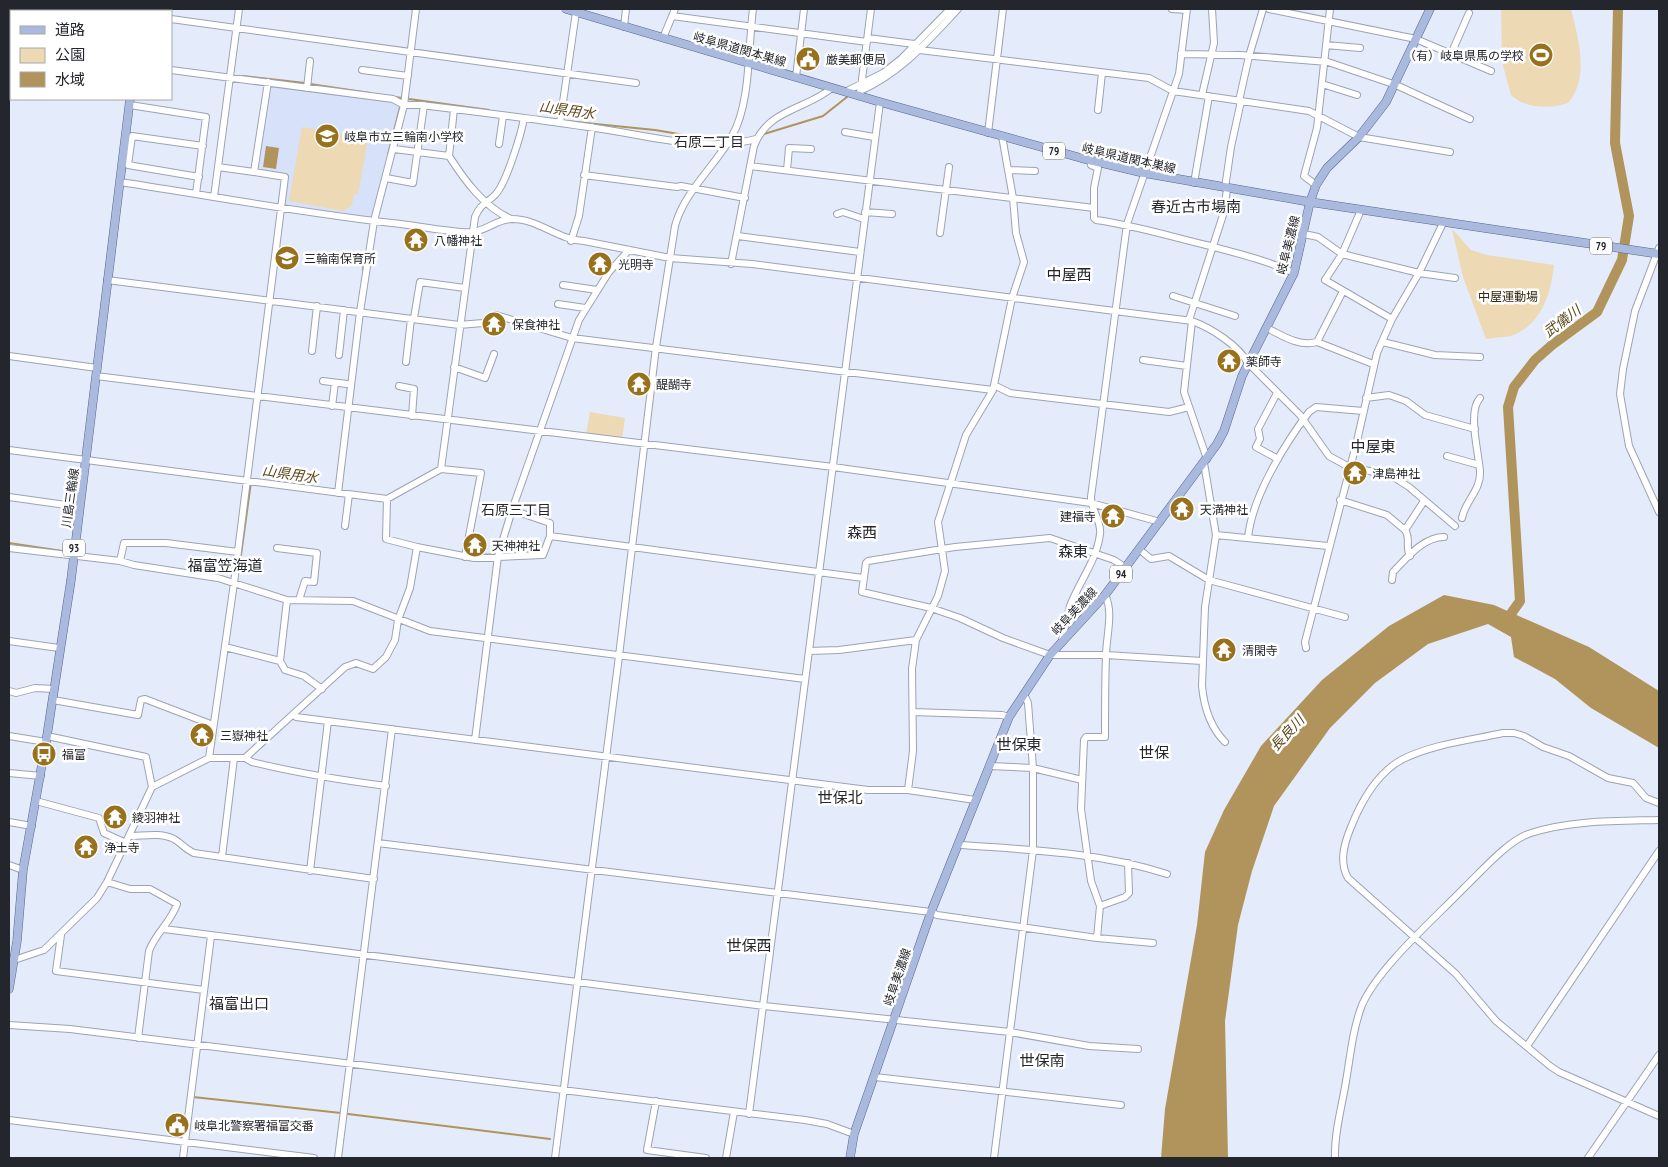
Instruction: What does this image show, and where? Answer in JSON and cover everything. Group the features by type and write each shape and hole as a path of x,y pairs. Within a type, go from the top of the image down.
{"main road":[{"name":"岐阜県道関本巣線","path":"566,9 832,88 847,91 860,89 880,102 1090,161 1194,183 1310,202 1656,253"},
{"name":"岐阜美濃線","path":"850,1158 854,1134 876,1077 931,912 960,844 975,800 1009,717 1050,655 1105,595 1140,550 1205,462 1224,431 1237,389 1248,363 1294,273 1310,202 1316,185 1327,168 1359,137 1386,102 1396,85 1430,9"},
{"name":"川島三輪線","path":"9,989 23,870 47,739 80,506 130,102"}],"street":[{"path":"214,197 239,9"},
{"path":"338,493 360,312 374,221 404,105 416,9"},
{"path":"624,27 626,9"},
{"path":"663,38 675,9"},
{"path":"555,1158 646,445 656,347 670,258 677,219 695,188 733,135 738,120 748,63 753,9"},
{"path":"796,78 804,9"},
{"path":"860,89 871,9"},
{"path":"916,47 950,9"},
{"path":"860,89 916,47 958,9"},
{"path":"988,133 1003,9"},
{"path":"1062,640 1071,606 1095,553 1100,530 1091,503 1115,310 1127,224 1173,91 1181,54 1187,10 1172,9"},
{"path":"1194,183 1214,43 1212,9"},
{"path":"1225,742 1212,726 1203,698 1202,661 1209,580 1216,535 1205,462 1184,392 1194,303 1224,212 1230,147 1248,56 1262,9"},
{"path":"1268,9 1416,39 1491,72"},
{"path":"1316,185 1304,176 1318,128 1330,9"},
{"path":"561,121 576,12"},
{"path":"1451,54 1469,13"},
{"path":"672,16 1149,78 1173,91 1319,115 1359,137 1450,152"},
{"path":"172,19 636,83"},
{"path":"1326,45 1360,48"},
{"path":"1181,54 1212,54 1324,61 1396,85 1470,118"},
{"path":"307,88 310,61"},
{"path":"172,70 229,75 307,88 393,99 404,105 424,105 503,116 561,121 701,144 726,146 757,137"},
{"path":"362,70 408,76"},
{"path":"1098,110 1102,73"},
{"path":"254,172 268,82"},
{"path":"1322,84 1357,95"},
{"path":"732,264 757,137 768,122 822,96 832,88"},
{"path":"130,102 206,117 196,194"},
{"path":"749,1114 880,102"},
{"path":"386,178 413,183 424,105"},
{"path":"454,109 449,156 463,178 497,213 511,219 544,227 571,241 670,258 752,264 1191,321 1212,331 1244,357 1300,415 1329,456 1349,467 1395,478 1409,487 1454,526"},
{"path":"499,144 503,116"},
{"path":"442,469 459,325 475,217 480,205 496,194 520,142 524,118"},
{"path":"571,241 578,216 592,127"},
{"path":"845,132 874,137"},
{"path":"199,177 128,165 132,136 203,146"},
{"path":"908,790 913,751 912,669 916,640 938,596 945,571 938,522 966,435 993,388 1012,298 1024,262 1016,233 1002,136"},
{"path":"787,170 789,148 811,149"},
{"path":"394,149 449,156"},
{"path":"1090,161 1091,165 1098,168 1094,188 1094,218 1096,220 1127,224 1267,261 1294,273"},
{"path":"750,166 1094,208"},
{"path":"209,758 234,583 285,177 218,167"},
{"path":"940,233 949,167"},
{"path":"1008,170 1035,171"},
{"path":"584,175 695,188 745,198"},
{"path":"120,182 374,221 473,232 492,223 511,219"},
{"path":"1361,210 1342,254 1325,278 1342,291 1392,319"},
{"path":"837,214 843,212 864,215 892,214"},
{"path":"1306,648 1305,642 1364,411 1373,364 1392,319 1419,273 1443,222"},
{"path":"1304,234 1318,237 1342,254 1419,273 1455,278"},
{"path":"738,236 860,252"},
{"path":"475,740 498,556 512,510 538,432 572,338 585,308 629,250"},
{"path":"1656,253 1635,311 1620,394 1622,418 1629,446 1659,512"},
{"path":"107,280 459,325 483,323 496,315 572,338 993,388 1010,393 1169,412 1189,407"},
{"path":"406,362 412,318 420,282 465,288"},
{"path":"563,285 597,290"},
{"path":"1317,342 1342,291"},
{"path":"1173,296 1235,316"},
{"path":"558,304 585,308"},
{"path":"312,352 317,306"},
{"path":"339,356 344,310"},
{"path":"1267,328 1307,345 1317,342 1373,364"},
{"path":"1383,342 1435,355 1480,356"},
{"path":"454,367 485,378 494,354"},
{"path":"9,356 258,397 833,467 1091,503 1160,522"},
{"path":"1143,360 1187,366"},
{"path":"323,381 347,384"},
{"path":"332,406 335,383"},
{"path":"399,386 414,389 412,416"},
{"path":"1277,393 1258,429 1260,439 1256,447 1278,459"},
{"path":"1366,398 1389,394 1406,401 1425,415 1475,429"},
{"path":"1462,518 1465,507 1480,481 1474,411 1480,398"},
{"path":"1248,538 1256,505 1278,459 1312,408 1364,411"},
{"path":"9,450 387,499 442,469 481,472 465,557"},
{"path":"1447,456 1479,465"},
{"path":"345,526 349,494"},
{"path":"9,497 80,506"},
{"path":"387,499 386,539 465,557 543,555 550,536 550,523 512,510"},
{"path":"1340,500 1387,515 1409,534 1408,552 1410,556"},
{"path":"1405,530 1424,501"},
{"path":"1216,535 1328,546"},
{"path":"550,536 863,578"},
{"path":"1392,580 1392,572 1425,542 1444,537"},
{"path":"1126,568 1095,553 1050,538 941,548 868,561 863,578 862,592 931,608 1050,655 1106,655 1202,661"},
{"path":"120,561 124,543 166,543 238,552"},
{"path":"244,758 345,668 356,663 372,669 386,657 395,640 398,620 410,588 417,547"},
{"path":"9,548 120,561 234,583 287,600 353,601 430,631 804,679"},
{"path":"277,548 317,553 314,582 305,582 299,600"},
{"path":"1140,550 1151,559 1169,556 1209,580 1313,610 1345,617"},
{"path":"1097,938 1100,906 1091,881 1081,809 1084,740 1086,737 1105,737 1106,655 1109,614 1108,600 1105,595"},
{"path":"287,600 280,661 285,670 304,676 322,689"},
{"path":"809,651 839,650 916,640"},
{"path":"9,641 59,648"},
{"path":"224,647 280,661"},
{"path":"9,691 16,693 35,688 54,689"},
{"path":"994,1158 1033,850 1033,768 1028,703 1024,694"},
{"path":"53,700 138,715 142,700 145,700 213,725"},
{"path":"913,712 1002,715 1009,717"},
{"path":"294,715 296,717 868,790 908,790 975,800"},
{"path":"310,872 328,721"},
{"path":"338,1158 392,729"},
{"path":"1659,803 1646,798 1633,783 1608,778 1569,756 1543,747 1514,733 1444,746 1403,759 1390,769 1372,789 1358,811 1347,835 1342,858 1344,871 1348,878 1414,939 1456,974 1496,1021 1559,1072 1659,1116"},
{"path":"9,736 47,739 146,757 152,787 107,882 97,898 44,950 12,958"},
{"path":"152,787 209,758 244,758 252,762 306,773 320,778 386,786"},
{"path":"222,857 234,758"},
{"path":"990,766 1033,768 1082,780"},
{"path":"9,773 41,776"},
{"path":"36,801 100,818 104,833 127,840 166,836 175,839 184,849 194,853 310,872 374,879"},
{"path":"1336,1158 1336,1139 1355,1032 1362,1005 1387,968 1414,939 1508,848 1530,833 1587,823 1659,820"},
{"path":"9,822 32,826"},
{"path":"378,843 931,912 936,916 1097,938 1153,943"},
{"path":"960,844 1087,855 1128,863 1166,874"},
{"path":"1527,1046 1659,851"},
{"path":"1100,906 1125,897 1129,893 1128,863"},
{"path":"9,865 23,870"},
{"path":"107,882 130,889 150,889 177,904 164,929 153,941 138,1038"},
{"path":"164,929 577,983 764,1006 1010,1032 1073,1044 1138,1049"},
{"path":"61,934 56,970 204,990"},
{"path":"183,1158 211,936"},
{"path":"9,1025 70,1029 656,1101 827,1124 854,1134"},
{"path":"1588,1158 1659,1055"},
{"path":"876,1077 1121,1105"},
{"path":"656,1101 647,1150 706,1158"},
{"path":"726,1158 734,1112"},
{"path":"9,1120 314,1158"}],"shaded area":[{"name":"岐阜市立三輪南小学校","path":"270,84 396,102 399,106 371,219 290,205 285,202 288,174 259,170 257,167"}],"green space":[{"name":"（有）岐阜県馬の学校","path":"1501,9 1571,9 1579,44 1580,70 1579,82 1575,93 1568,103 1546,107 1538,106 1523,103 1511,95 1502,62"},
{"path":"302,127 368,139 358,195 354,194 352,205 344,211 289,201"},
{"name":"中屋運動場","path":"1452,229 1471,250 1487,255 1554,265 1548,295 1533,322 1516,334 1486,339 1463,277"},
{"path":"590,412 625,418 622,439 586,435"}],"water":[{"path":"266,146 279,148 276,169 263,167"},
{"name":"長良川","path":"1444,595 1494,605 1589,647 1659,691 1659,748 1591,708 1555,679 1514,657 1511,637 1488,624 1428,644 1375,683 1330,728 1274,806 1252,871 1238,925 1225,1021 1228,1158 1161,1158 1165,1109 1197,925 1205,852 1224,810 1261,746 1322,680 1389,626"}],"waterway":[{"name":"武儀川","path":"1508,618 1520,601 1508,407 1514,387 1535,360 1597,312 1622,260 1629,216 1615,143 1618,9"},
{"name":"山県用水","path":"243,76 305,83"},
{"name":"山県用水","path":"310,84 370,93"},
{"name":"山県用水","path":"394,97 402,98"},
{"name":"山県用水","path":"764,134 823,116 847,97"},
{"name":"山県用水","path":"409,99 489,110"},
{"name":"山県用水","path":"388,155 400,107"},
{"name":"山県用水","path":"566,121 655,130 720,141"},
{"name":"山県用水","path":"363,270 365,257"},
{"name":"山県用水","path":"241,555 251,482"},
{"name":"山県用水","path":"9,543 69,552"},
{"path":"193,1097 341,1113"},
{"path":"348,1114 550,1139"}],"place":[{"name":"（有）岐阜県馬の学校","path":"1541,55"},
{"name":"厳美郵便局","path":"808,59"},
{"name":"岐阜市立三輪南小学校","path":"327,136"},
{"name":"八幡神社","path":"416,240"},
{"name":"三輪南保育所","path":"287,258"},
{"name":"光明寺","path":"600,264"},
{"name":"保食神社","path":"494,324"},
{"name":"薬師寺","path":"1229,361"},
{"name":"醍醐寺","path":"639,384"},
{"name":"津島神社","path":"1355,473"},
{"name":"天満神社","path":"1182,509"},
{"name":"建福寺","path":"1113,516"},
{"name":"天神神社","path":"475,545"},
{"name":"清閑寺","path":"1224,650"},
{"name":"三嶽神社","path":"202,735"},
{"name":"福富","path":"44,754"},
{"name":"綾羽神社","path":"115,817"},
{"name":"浄土寺","path":"86,847"},
{"name":"岐阜北警察署福富交番","path":"177,1125"}],"district":[{"name":"石原二丁目","path":"709,142"},
{"name":"春近古市場南","path":"1196,206"},
{"name":"中屋西","path":"1069,274"},
{"name":"中屋東","path":"1373,446"},
{"name":"石原三丁目","path":"516,510"},
{"name":"森西","path":"862,532"},
{"name":"森東","path":"1073,551"},
{"name":"福富笠海道","path":"225,565"},
{"name":"世保東","path":"1019,744"},
{"name":"世保","path":"1154,752"},
{"name":"世保北","path":"840,797"},
{"name":"世保西","path":"749,945"},
{"name":"福富出口","path":"239,1003"},
{"name":"世保南","path":"1042,1060"}]}
